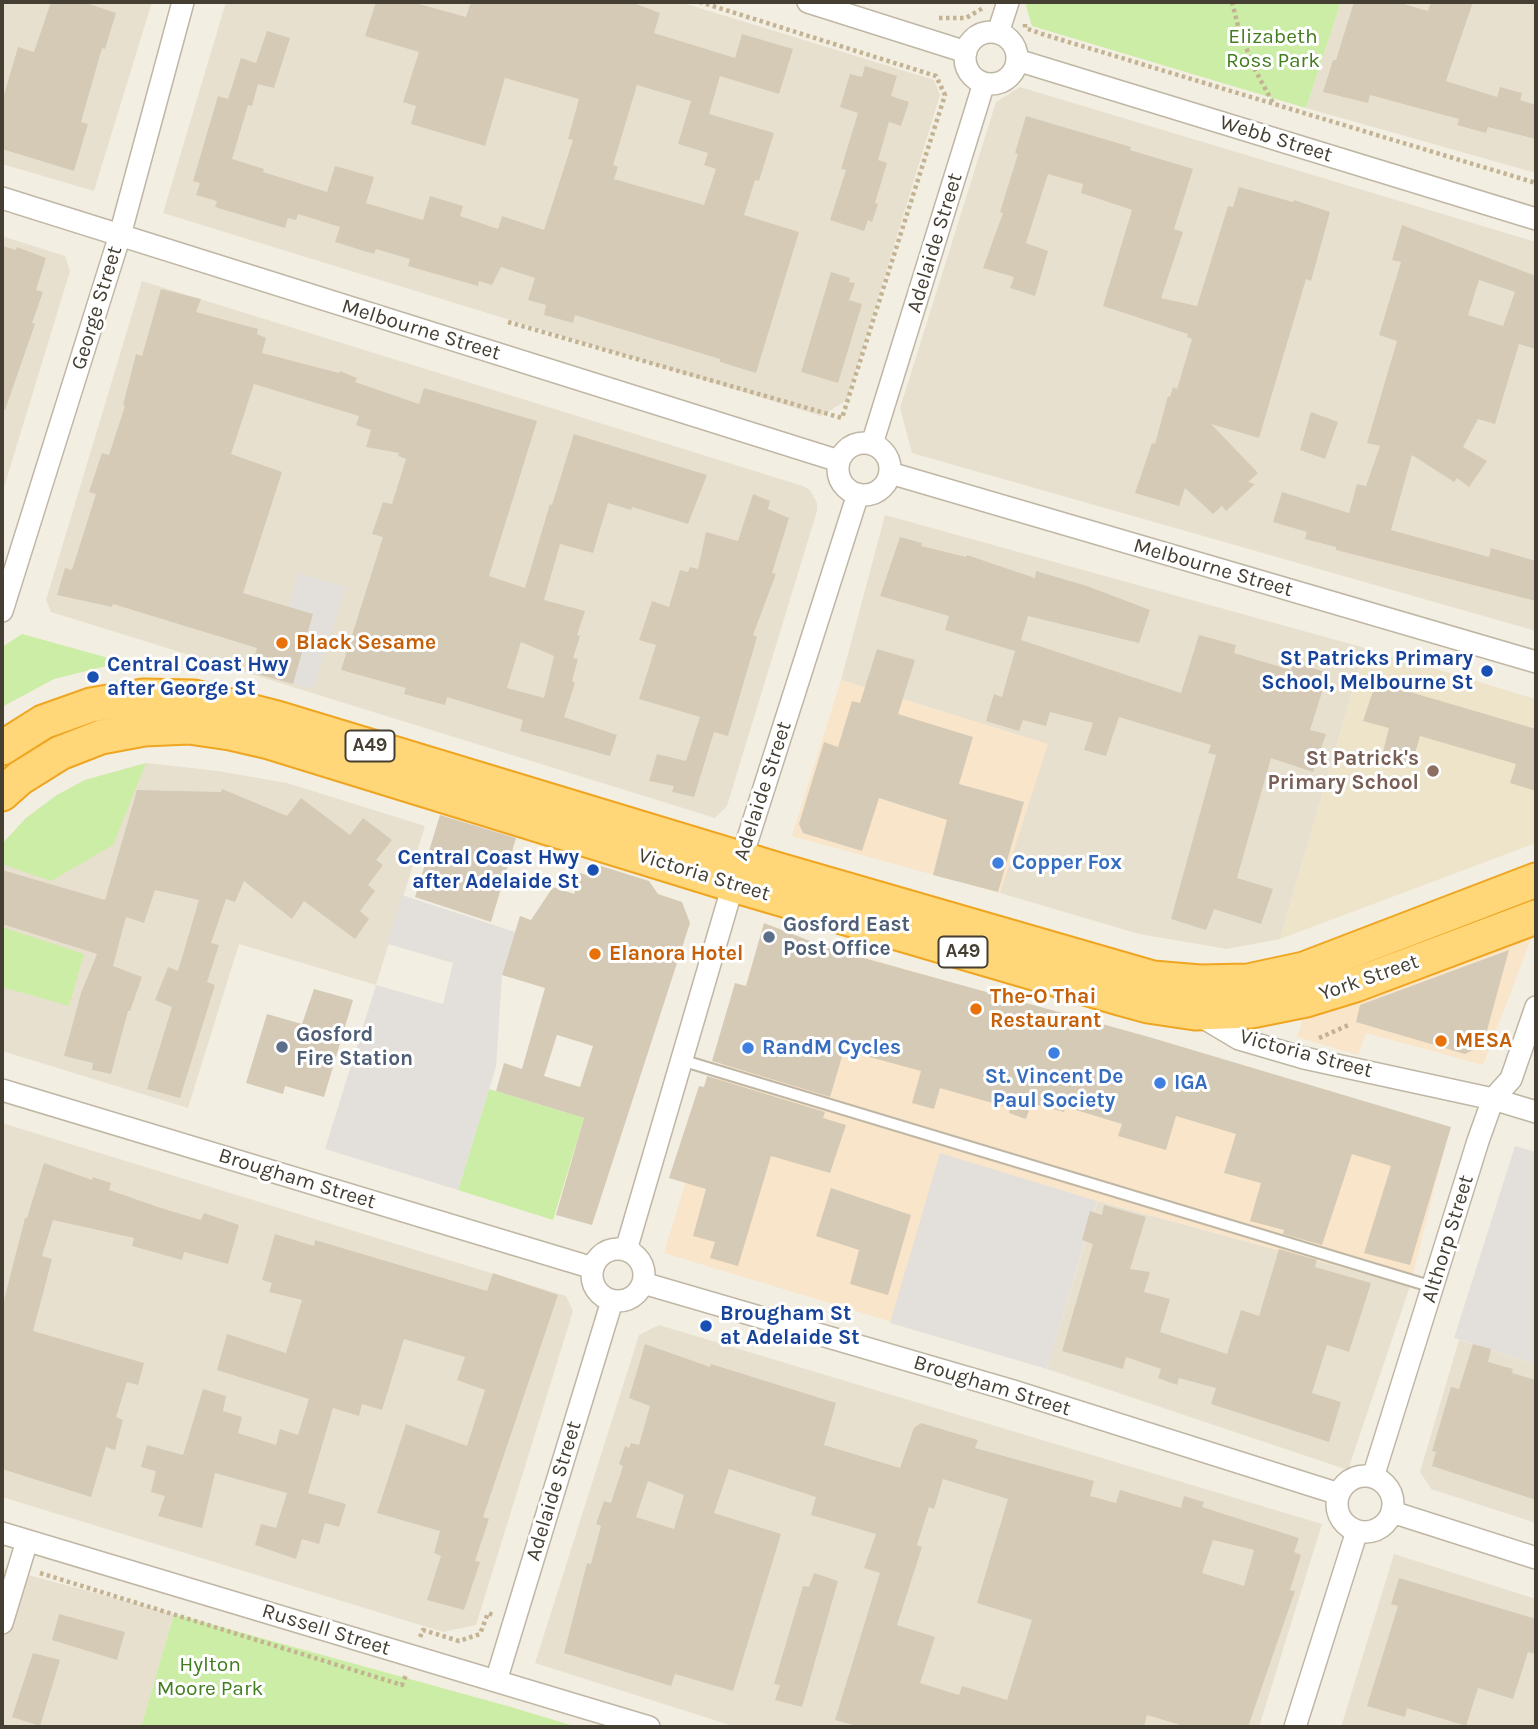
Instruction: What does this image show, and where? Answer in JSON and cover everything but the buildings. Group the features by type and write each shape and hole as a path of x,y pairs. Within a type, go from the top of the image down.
{"highway":[{"name":"Victoria Street","path":"2,748 43,722 91,705 143,696 194,697 266,715 1138,1004 1197,997"},
{"name":"Victoria Street","path":"2,794 20,778 60,753 102,737 144,729 189,727 269,742 737,871"},
{"name":"York Street","path":"1197,997 1248,981 1304,969 1536,880"},
{"name":"York Street","path":"1197,997 1251,1012 1306,1000 1355,985 1536,917"}],"street":[{"name":"George Street","path":"2,611 120,235 183,2"},
{"path":"808,2 966,52"},
{"path":"998,33 1008,2"},
{"path":"998,33 1012,43 1017,60 1012,74 1006,79 992,84 984,83 971,75 967,68 966,52 975,38 982,34 998,33"},
{"name":"Webb Street","path":"1017,60 1536,219"},
{"name":"Adelaide Street","path":"872,444 984,83"},
{"name":"Melbourne Street","path":"2,198 839,461"},
{"path":"864,442 879,447 888,458 890,472 882,488 866,495 858,494 850,491 840,478 839,461 849,448 864,442"},
{"name":"Melbourne Street","path":"890,472 1536,662"},
{"name":"Adelaide Street","path":"626,1250 737,871 858,494"},
{"name":"Victoria Street","path":"1197,997 1240,1039 1304,1058 1493,1099 1536,1112"},
{"name":"Althorp Street","path":"1373,1477 1478,1141 1493,1099 1511,1079 1536,1007"},
{"name":"Brougham Street","path":"2,1090 593,1268"},
{"path":"626,1250 633,1254 643,1267 643,1283 640,1290 627,1300 612,1301 598,1292 594,1285 593,1268 597,1261 610,1251 626,1250"},
{"name":"Brougham Street","path":"643,1283 997,1386 1339,1494"},
{"name":"Adelaide Street","path":"496,1681 612,1301"},
{"path":"1373,1477 1381,1481 1391,1494 1392,1512 1375,1530 1357,1531 1349,1527 1339,1512 1339,1494 1343,1487 1357,1478 1373,1477"},
{"path":"1392,1512 1536,1558"},
{"path":"1295,1727 1357,1531"},
{"name":"Russell Street","path":"2,1533 649,1727"},
{"path":"2,1623 27,1541"}],"lane":[{"path":"681,1060 1433,1287"}],"path":[{"path":"508,322 842,418 945,95 936,76 700,2"},
{"path":"928,14 941,18 967,18 986,6 987,2"},
{"path":"1232,2 1254,68 1273,103"},
{"path":"1026,16 1025,27 1042,34 1536,183"},
{"path":"1308,1043 1351,1024"},
{"path":"40,1573 402,1685"},
{"path":"423,1630 459,1641 480,1634 488,1614"}],"shaded area":[{"path":"2,2 152,2 94,191 2,164"},
{"path":"226,2 680,2 934,80 940,95 847,400 821,416 163,213"},
{"path":"1341,2 1536,2 1536,173 1306,108"},
{"path":"1020,87 1536,242 1536,631 912,453 900,408 996,102"},
{"path":"2,236 65,256 70,271 2,494"},
{"path":"142,281 810,490 817,503 817,511 727,806 715,818 51,612 46,600"},
{"path":"885,515 1365,648 1280,939 1227,949 1139,934 1000,893 1047,744 841,680"},
{"path":"298,573 346,587 313,689 293,684 313,615 288,607"},
{"name":"St Patrick's Primary School","path":"1365,648 1536,699 1536,843 1280,939"},
{"path":"841,680 1048,744 1000,893 792,836"},
{"path":"146,763 218,771 287,783 425,826 376,985 239,944 188,1108 2,1051 2,844 26,818 57,795 85,780"},
{"path":"402,895 515,932 502,975 496,1067 458,1190 325,1149 376,985 443,1004 453,963 388,944"},
{"path":"763,928 1204,1060 1446,1142 1410,1286 1098,1201 1047,1369 664,1253"},
{"path":"1533,934 1483,1065 1366,1033 1358,1055 1297,1037 1303,1019"},
{"path":"2,1123 566,1296 573,1311 476,1625 443,1632 2,1497"},
{"path":"1515,1146 1536,1152 1536,1364 1454,1338"},
{"path":"940,1153 1097,1201 1047,1369 890,1323"},
{"path":"1097,1201 1410,1286 1348,1470 1047,1369"},
{"path":"659,1325 1322,1524 1259,1727 736,1727 535,1663 639,1335"},
{"path":"1459,1340 1536,1364 1536,1523 1431,1489 1420,1472"},
{"path":"1394,1554 1536,1599 1536,1727 1341,1727"},
{"path":"2,1568 174,1614 141,1727 2,1727"}],"green space":[{"name":"Elizabeth Ross Park","path":"1028,2 1341,2 1306,108 1032,26 1026,6"},
{"path":"22,634 123,662 54,679 2,707 2,647"},
{"path":"146,763 113,845 51,881 2,864 2,844 26,818 57,795 85,780"},
{"path":"2,927 84,954 69,1006 2,987"},
{"path":"489,1089 584,1118 553,1220 458,1190"},
{"name":"Hylton Moore Park","path":"174,1614 511,1707 577,1727 141,1727"}],"place":[{"name":"Black Sesame","path":"282,643"},
{"name":"St Patricks Primary School, Melbourne St","path":"1487,671"},
{"name":"Central Coast Hwy after George St","path":"93,677"},
{"name":"St Patrick's Primary School","path":"1433,771"},
{"name":"Copper Fox","path":"998,863"},
{"name":"Central Coast Hwy after Adelaide St","path":"593,870"},
{"name":"Gosford East Post Office","path":"769,937"},
{"name":"Elanora Hotel","path":"595,954"},
{"name":"The-O Thai Restaurant","path":"976,1009"},
{"name":"MESA","path":"1441,1041"},
{"name":"Gosford Fire Station","path":"282,1047"},
{"name":"RandM Cycles","path":"748,1048"},
{"name":"St. Vincent De Paul Society","path":"1054,1053"},
{"name":"IGA","path":"1160,1083"},
{"name":"Brougham St at Adelaide St","path":"706,1326"}]}
